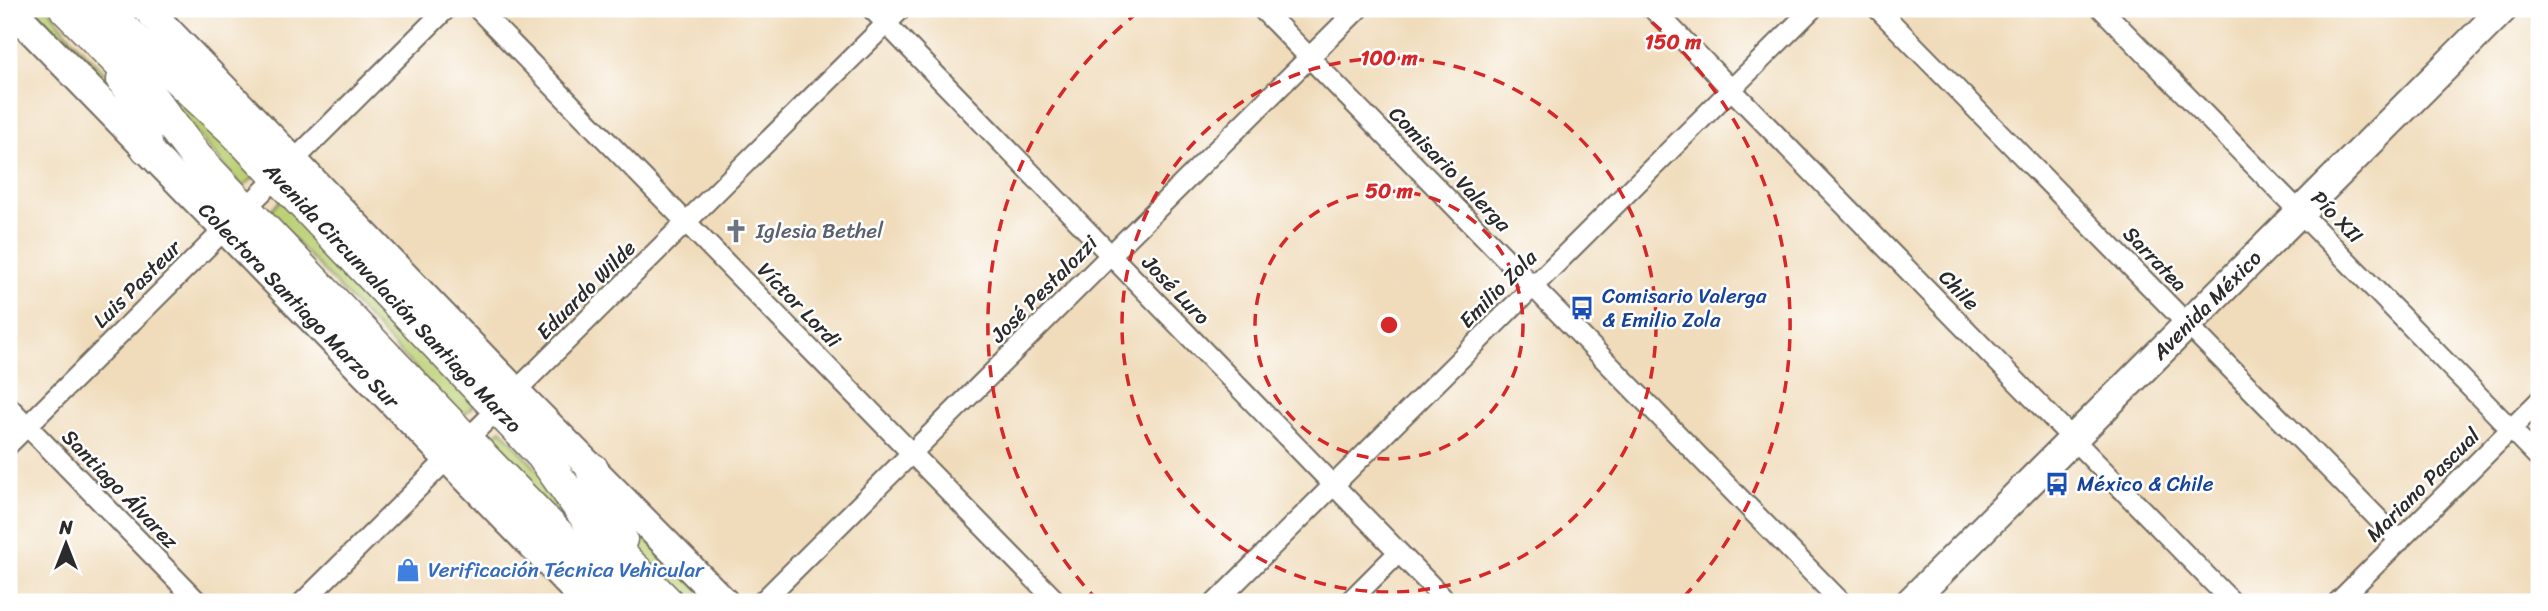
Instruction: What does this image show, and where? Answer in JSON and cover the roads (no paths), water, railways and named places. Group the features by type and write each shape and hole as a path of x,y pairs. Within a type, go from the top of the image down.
{"main road":[{"path":"59,9 78,34 131,89 147,148"},
{"path":"66,9 144,88 196,157 235,218 456,450 624,602"},
{"name":"Avenida Circunvalación Santiago Marzo","path":"102,9 214,112 286,169 507,400 593,527 667,602"},
{"path":"592,469 604,513 612,529 679,602"}],"street":[{"name":"Colectora Santiago Marzo Sur","path":"11,9 147,148 235,218"},
{"path":"147,9 286,169"},
{"name":"Luis Pasteur","path":"9,444 446,9"},
{"name":"Víctor Lordi","path":"478,9 1057,602"},
{"name":"José Luro","path":"872,9 1447,602"},
{"name":"Eduardo Wilde","path":"303,602 901,9"},
{"name":"Comisario Valerga","path":"1262,9 1841,602"},
{"name":"José Pestalozzi","path":"762,602 1358,9"},
{"name":"Chile","path":"1653,9 2232,602"},
{"name":"Emilio Zola","path":"1216,602 1812,9"},
{"name":"Sarratea","path":"1878,9 2400,541"},
{"name":"Pío XII","path":"2102,9 2539,458"},
{"name":"Avenida México","path":"1910,602 2503,9"},
{"path":"507,400 592,469 724,602"},
{"name":"Mariano Pascual","path":"2338,602 2539,401"},
{"name":"Santiago Álvarez","path":"9,407 198,602"},
{"path":"456,450 587,602"},
{"path":"1349,602 1398,553"}],"place":[{"name":"Iglesia Bethel","path":"736,231"},
{"name":"Comisario Valerga & Emilio Zola","path":"1582,308"},
{"name":"México & Chile","path":"2057,484"},
{"name":"Verificación Técnica Vehicular","path":"408,570"}]}
